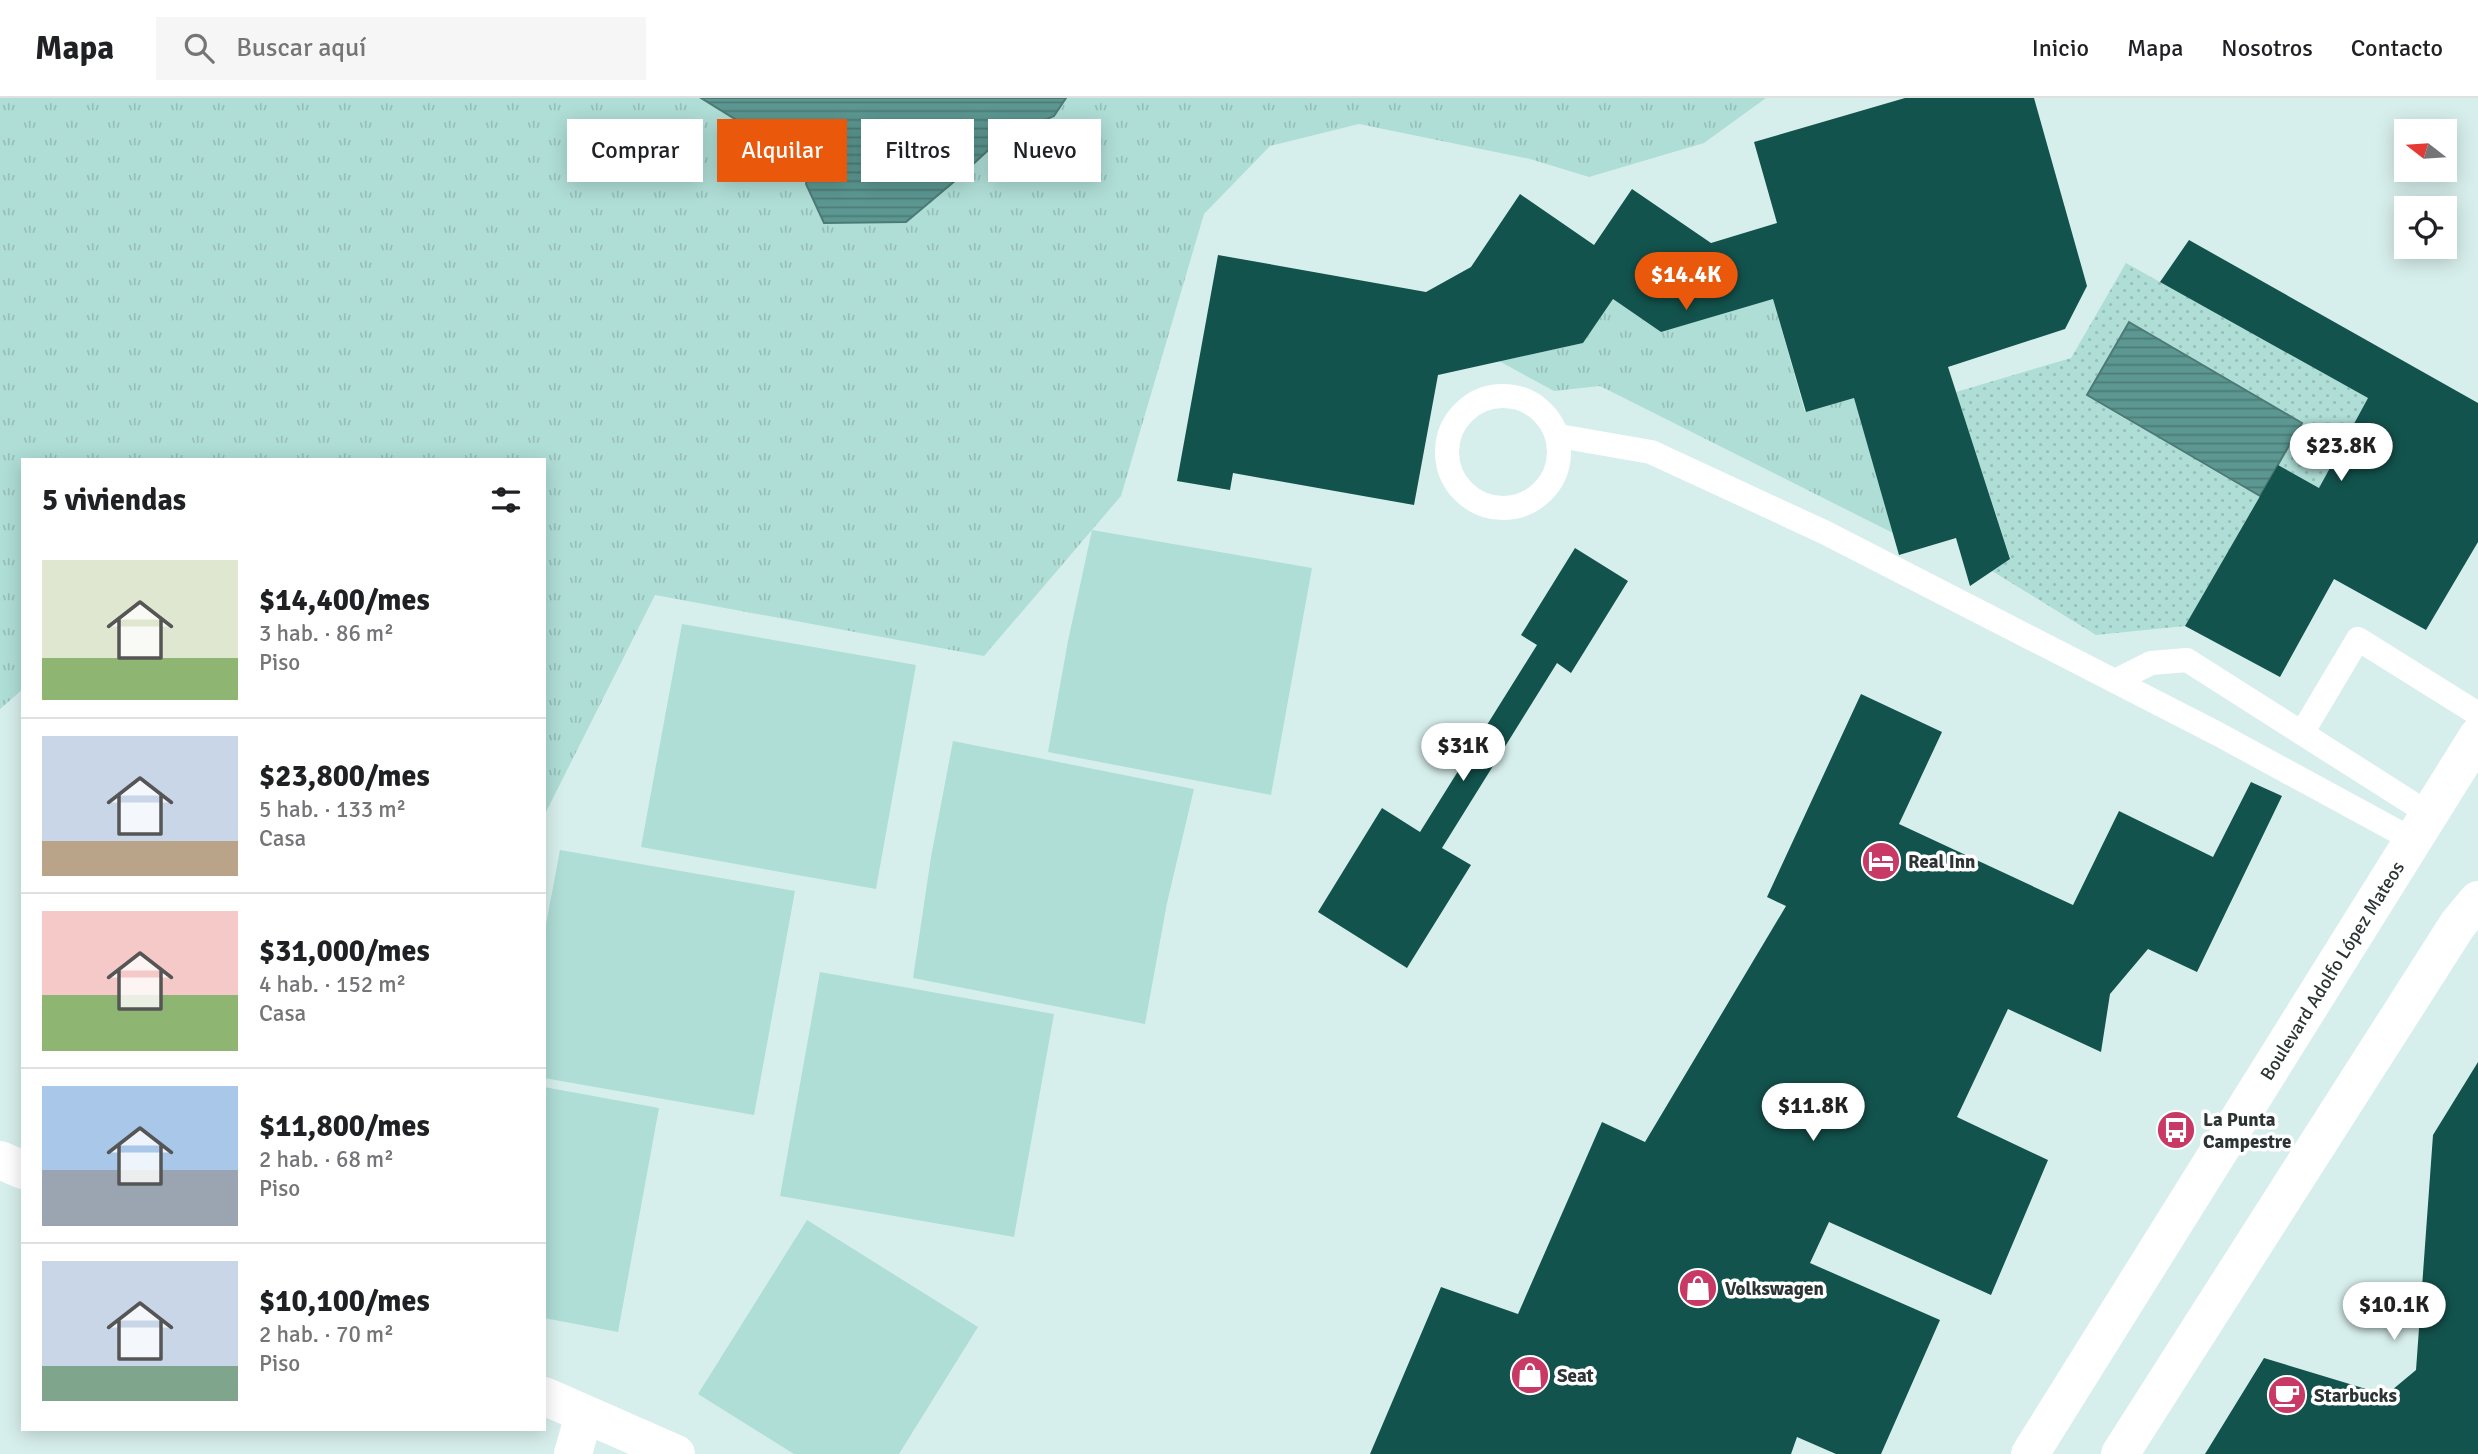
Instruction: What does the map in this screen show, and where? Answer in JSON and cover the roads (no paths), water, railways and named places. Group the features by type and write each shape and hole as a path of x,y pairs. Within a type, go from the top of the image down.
{"main road":[{"name":"Boulevard Adolfo López Mateos","path":"2030,1454 2478,736"},
{"path":"2120,1454 2468,912 2478,884"},
{"path":"0,1160 21,1169"},
{"path":"546,1397 676,1454"},
{"path":"573,1454 584,1414"}],"lane":[{"path":"1559,436 1559,466 1544,493 1519,508 1489,509 1480,504 1463,494 1448,468 1447,439 1462,412 1487,397 1517,396 1544,411 1559,436 1651,452 1824,532 2322,789 2421,827"},
{"path":"2302,733 2358,639 2478,714"},
{"path":"2115,681 2151,663 2187,660 2302,733 2421,827"}],"water":[{"path":"701,98 1066,98 1054,116 1047,119 988,119 988,150 974,163 974,119 861,119 861,182 954,182 906,222 824,223 806,182 847,182 847,119 735,119"},
{"path":"2129,322 2302,423 2260,496 2087,395"}],"place":[{"name":"Real Inn","path":"1881,861"},
{"name":"La Punta Campestre","path":"2176,1130"},
{"name":"Volkswagen","path":"1698,1288"},
{"name":"Seat","path":"1530,1375"},
{"name":"Starbucks","path":"2287,1395"}]}
